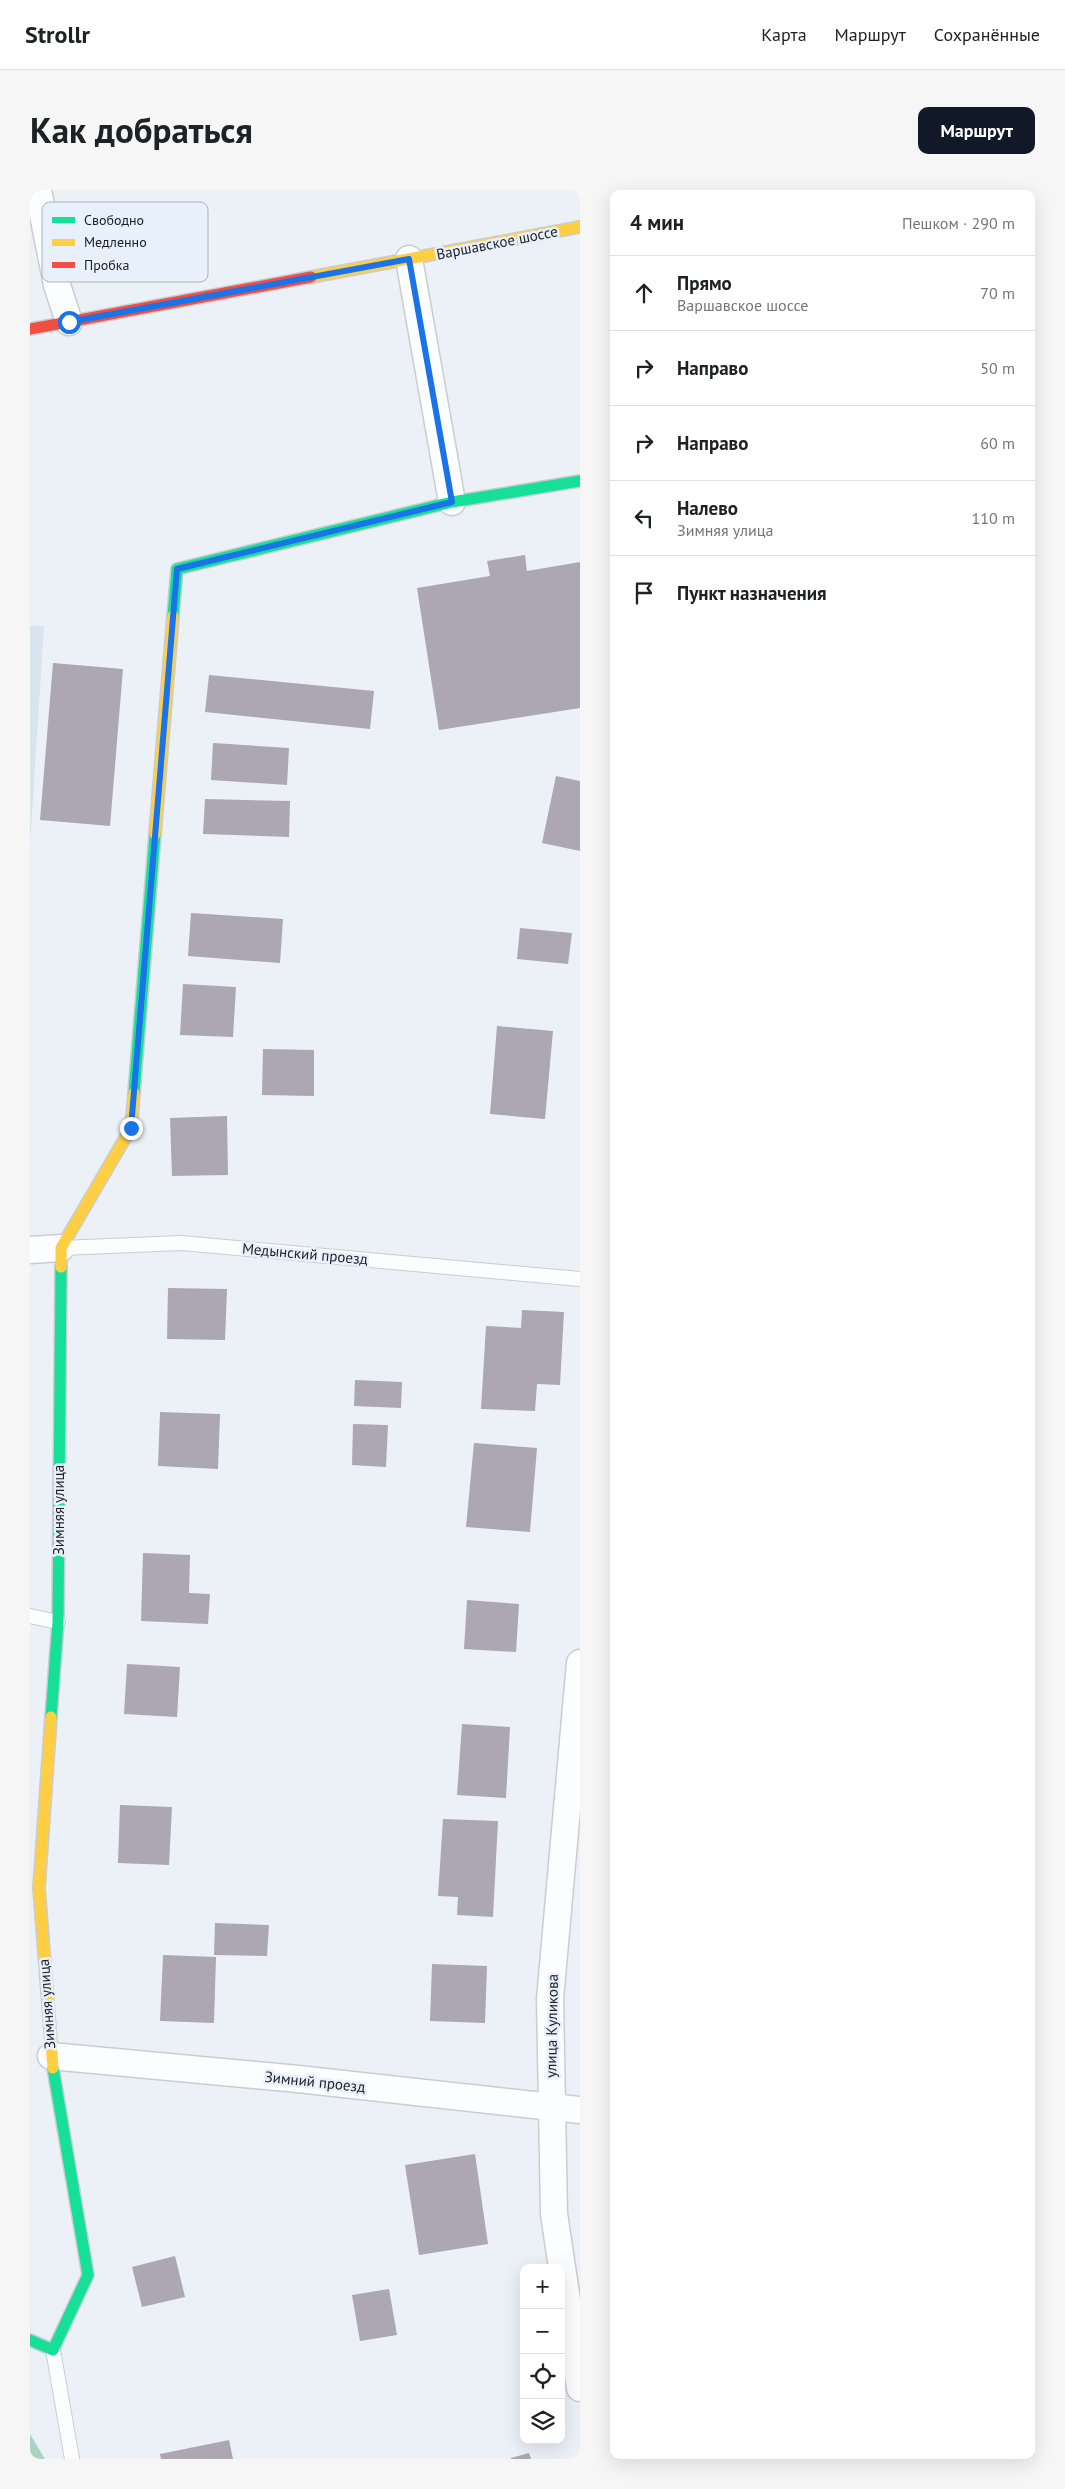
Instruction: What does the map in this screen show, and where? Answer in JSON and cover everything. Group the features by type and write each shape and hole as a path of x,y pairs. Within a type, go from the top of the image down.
{"street":[{"path":"38,190 42,209"},
{"name":"Варшавское шоссе","path":"30,329 580,227"},
{"path":"409,259 452,502 580,481"},
{"path":"57,282 69,322"},
{"name":"Зимняя улица","path":"53,2350 88,2275 51,2056 34,1887 58,1622 61,1248 131,1128 177,569 452,502"},
{"name":"Медынский проезд","path":"30,1250 61,1248"},
{"name":"улица Куликова","path":"580,1663 550,1999 550,2108 554,2214 580,2388"},
{"name":"Зимний проезд","path":"51,2056 308,2080 580,2110"},
{"path":"30,2340 53,2350"}],"lane":[{"name":"Медынский проезд","path":"61,1248 182,1243 580,1280"},
{"path":"30,1616 58,1622"},
{"path":"53,2350 72,2459"}],"shaded area":[{"path":"30,626 44,626 30,847"}],"green space":[{"path":"30,2434 45,2459 30,2459"}],"building":[{"path":"525,555 527,571 580,562 580,708 439,730 417,588 490,576 487,561"},
{"path":"53,663 123,669 110,826 40,820"},
{"path":"209,675 374,691 370,729 205,712"},
{"path":"213,743 289,748 287,785 211,780"},
{"path":"556,776 580,781 580,851 542,843"},
{"path":"205,799 290,801 289,837 203,834"},
{"path":"191,913 283,919 280,963 188,956"},
{"path":"520,928 572,933 568,964 517,959"},
{"path":"183,984 236,987 233,1037 180,1035"},
{"path":"497,1026 553,1031 545,1119 490,1114"},
{"path":"263,1049 314,1050 314,1096 262,1095"},
{"path":"227,1116 228,1175 172,1176 170,1118"},
{"path":"168,1288 227,1289 225,1340 167,1339"},
{"path":"522,1310 564,1312 560,1385 537,1384 535,1411 481,1409 486,1326 521,1328"},
{"path":"355,1380 402,1382 401,1408 354,1406"},
{"path":"160,1412 220,1414 218,1469 158,1466"},
{"path":"353,1424 388,1425 386,1467 352,1465"},
{"path":"474,1443 537,1448 530,1532 466,1527"},
{"path":"143,1553 190,1555 189,1593 210,1594 208,1624 141,1621"},
{"path":"467,1600 519,1604 516,1652 464,1649"},
{"path":"127,1664 180,1667 177,1717 124,1714"},
{"path":"462,1724 510,1727 506,1798 457,1795"},
{"path":"120,1805 172,1807 169,1865 118,1863"},
{"path":"443,1819 498,1821 493,1917 457,1915 458,1897 438,1896"},
{"path":"215,1923 269,1925 267,1956 214,1955"},
{"path":"163,1955 216,1957 214,2023 160,2021"},
{"path":"432,1964 487,1966 485,2023 430,2021"},
{"path":"475,2154 488,2244 419,2255 405,2165"},
{"path":"175,2256 185,2297 142,2307 132,2267"},
{"path":"389,2289 397,2335 360,2341 352,2295"},
{"path":"229,2440 233,2459 161,2459 160,2454"},
{"path":"529,2453 531,2459 511,2459 511,2458"}],"traffic: fast":[{"path":"173,616 177,569 452,502 580,481"},
{"path":"134,1093 155,834"},
{"path":"51,1717 58,1622 61,1267"},
{"path":"30,2340 53,2350 88,2275 53,2068"}],"traffic: slow":[{"path":"311,277 580,227"},
{"path":"155,834 173,616"},
{"path":"61,1267 61,1248 131,1128 134,1093"},
{"path":"51,1717 39,1888 53,2068"}],"traffic: jam":[{"path":"30,329 311,277"}],"route":[{"path":"69,322 409,259 452,502 177,569 131,1128"}]}
